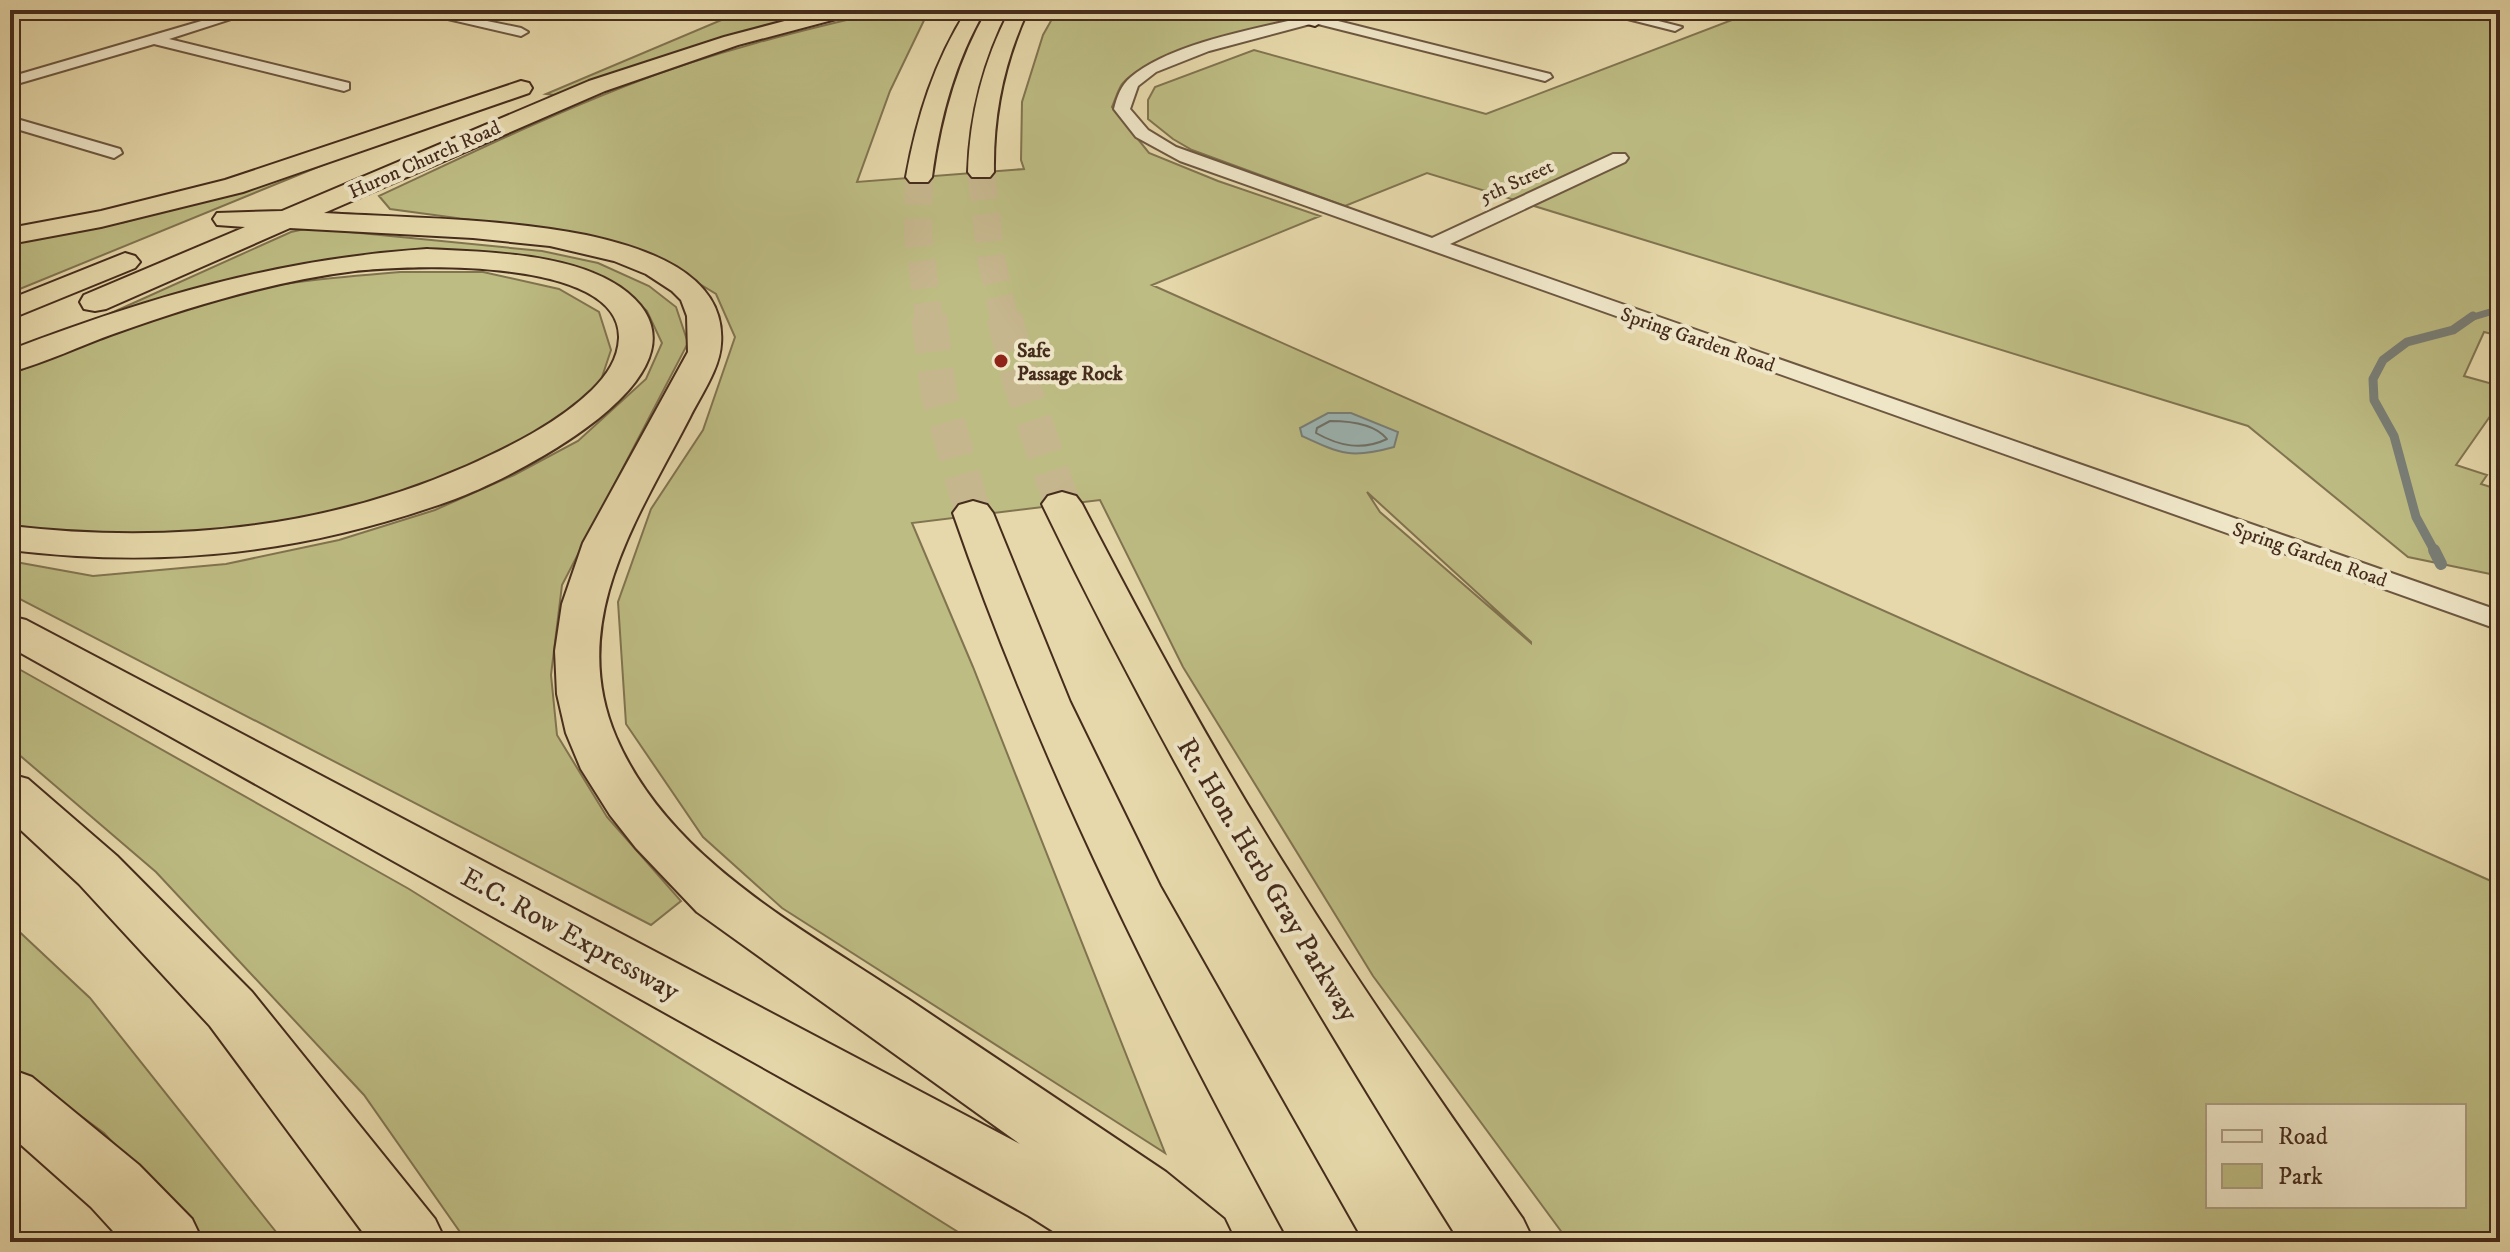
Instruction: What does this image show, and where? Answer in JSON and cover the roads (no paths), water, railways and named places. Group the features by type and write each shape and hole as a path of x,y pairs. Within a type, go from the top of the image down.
{"highway":[{"name":"Huron Church Road","path":"291,200 365,184 631,73 753,34 848,10"},
{"path":"919,177 934,99 945,66 976,10"},
{"path":"981,172 980,140 988,89 1006,35 1019,10"},
{"name":"Huron Church Road","path":"10,338 291,200 609,58"},
{"path":"10,236 101,219 234,186 580,70"},
{"path":"365,184 349,201 357,211 449,227"},
{"path":"10,310 227,219 291,200 449,227 562,241 633,258 685,287 702,312 706,327 704,352 605,538 588,587 577,636 579,689 590,737 614,785 658,843 716,898 1067,1174 1142,1193 1200,1242"},
{"path":"10,362 149,310 230,287 312,270 415,260 499,262 579,278 597,286 624,307 633,320 636,334 634,354 624,375 608,394 581,417 544,443 510,461 462,483 396,505 338,522 223,543 105,549 10,538"},
{"name":"Rt. Hon. Herb Gray Parkway","path":"1062,504 1120,622 1209,781 1348,1014 1499,1242"},
{"path":"973,513 994,576 1085,791 1227,1070 1327,1242"},
{"name":"E.C. Row Expressway","path":"10,629 1067,1174 1130,1242"},
{"path":"10,791 98,870 231,1009 411,1242"},
{"path":"10,1096 115,1186 168,1242"}],"street":[{"path":"10,17 35,10"},
{"path":"10,82 253,10"},
{"path":"415,10 521,32"},
{"path":"1277,10 1545,77"},
{"path":"1315,20 1351,10"},
{"path":"1598,10 1675,27"},
{"name":"Spring Garden Road","path":"1315,20 1161,64 1128,88 1122,109 1140,133 1188,157 2500,621"},
{"path":"153,39 344,86"},
{"path":"10,122 114,153"},
{"name":"5th Street","path":"1432,245 1619,158"}],"water":[{"path":"1328,413 1351,413 1398,432 1394,447 1367,453 1346,453 1302,436 1300,428"}],"waterway":[{"path":"2470,318 2500,309"},
{"path":"2435,552 2416,517 2394,436 2374,400 2373,379 2383,360 2407,342 2453,330 2470,318"},
{"path":"2435,552 2441,564"}],"tunnel":[{"path":"981,172 991,257 1004,318"},
{"path":"919,177 918,235 929,318"},
{"path":"929,316 939,395 973,513"},
{"path":"1004,316 1021,382 1062,504"}],"place":[{"name":"Safe Passage Rock","path":"1001,361"}]}
